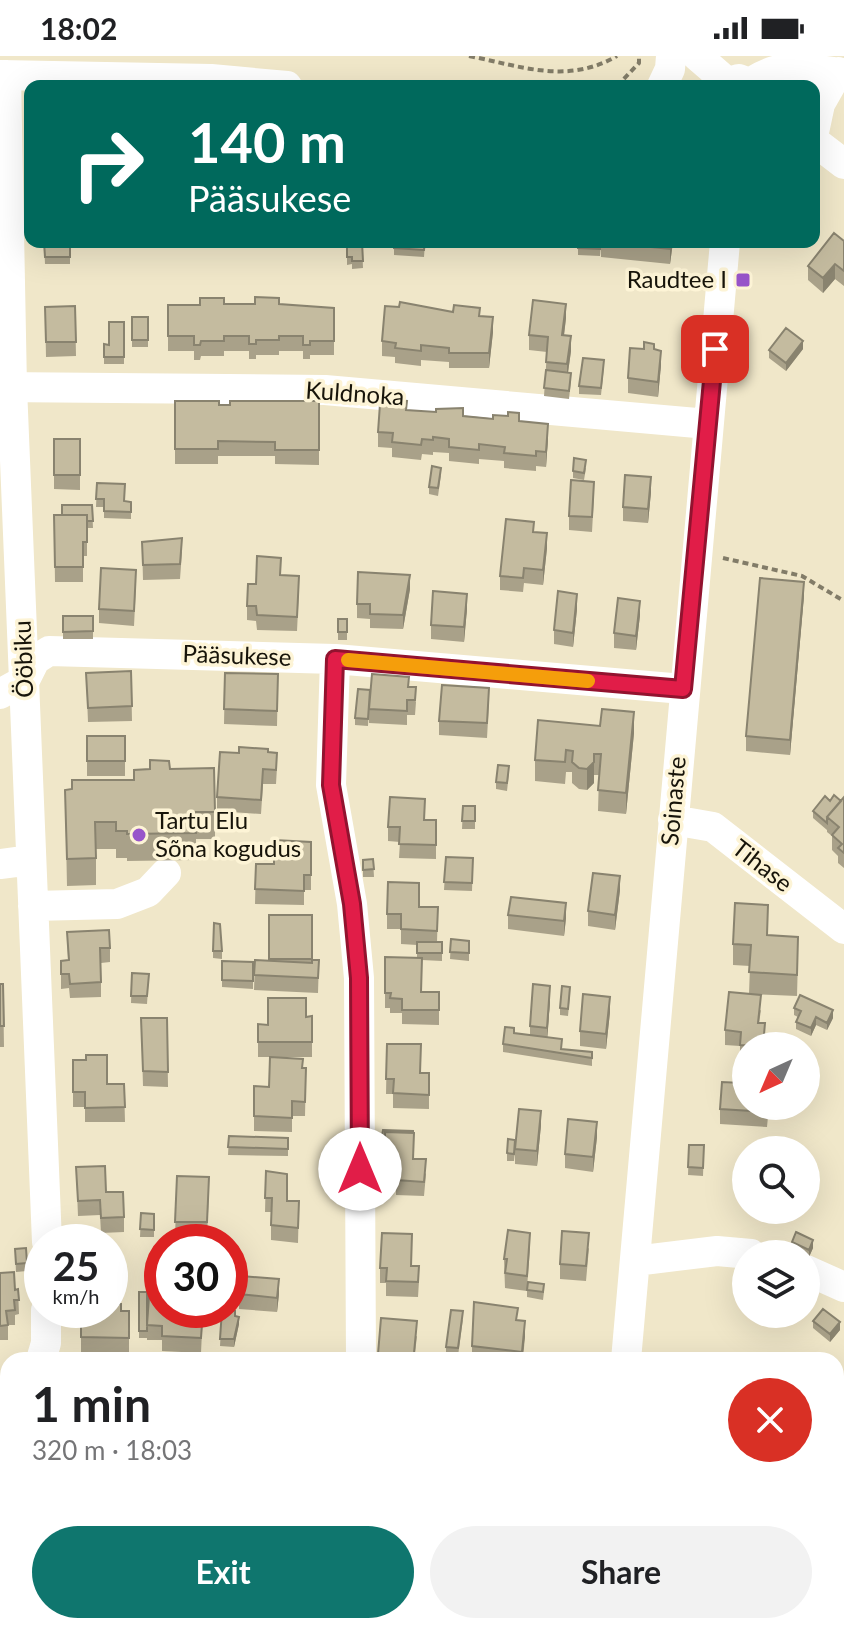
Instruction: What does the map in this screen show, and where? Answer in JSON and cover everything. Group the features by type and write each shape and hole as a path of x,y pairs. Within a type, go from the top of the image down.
{"street":[{"path":"664,80 671,56"},
{"path":"684,56 723,80"},
{"path":"697,56 725,80"},
{"path":"742,80 791,65 841,72"},
{"path":"808,80 841,72"},
{"path":"820,104 841,72"},
{"path":"3,75 222,80"},
{"name":"Ööbiku","path":"3,75 12,687 31,860 46,1224"},
{"name":"Soinaste","path":"627,1352 724,248"},
{"name":"Kuldnoka","path":"6,387 325,390 708,424"},
{"name":"Pääsukese","path":"12,687 35,660 49,651 335,659 683,689"},
{"path":"335,659 331,785 352,904 359,978 361,1352"},
{"name":"Tihase","path":"673,820 713,827 844,929"},
{"path":"0,864 31,860"},
{"path":"33,906 117,904 148,892 166,873"},
{"path":"635,1261 717,1251 732,1252"},
{"path":"820,1276 844,1287"},
{"path":"43,1352 46,1328"}],"path":[{"path":"469,56 569,73 588,71 617,56"},
{"path":"623,80 639,63 639,56"},
{"path":"718,557 802,576 844,601"}],"building":[{"path":"834,233 844,241 844,271 835,264 823,278 808,266"},
{"path":"44,248 70,248 70,257 45,257"},
{"path":"347,248 362,248 363,261 352,261 352,257 347,257"},
{"path":"255,297 279,298 279,304 334,308 334,341 310,341 310,345 303,345 303,336 279,336 279,340 256,340 256,344 249,344 249,336 224,336 224,341 201,341 200,345 194,345 194,336 168,336 168,305 200,305 200,298 224,298 224,304 255,304"},
{"path":"533,300 566,304 562,335 571,336 567,364 546,362 548,337 529,335"},
{"path":"400,302 453,312 454,305 480,308 479,316 493,317 489,353 449,353 449,348 421,345 421,351 395,348 396,343 382,341 385,306 399,307"},
{"path":"75,306 76,342 46,342 45,307"},
{"path":"132,317 148,317 148,340 132,340"},
{"path":"109,322 124,322 124,357 104,357 104,344 109,345"},
{"path":"786,328 803,341 786,363 769,350"},
{"path":"644,342 654,344 654,349 661,351 658,382 628,378 630,348 644,349"},
{"path":"583,358 604,360 601,388 579,386"},
{"path":"546,370 571,373 569,391 544,388"},
{"path":"396,400 407,401 406,410 436,412 436,409 463,408 463,416 493,419 493,415 519,413 519,421 548,424 546,452 536,451 536,456 504,453 505,447 479,444 479,450 449,447 449,439 433,437 433,440 422,439 421,445 392,442 393,433 378,432 380,404 395,405"},
{"path":"175,401 219,401 219,405 230,405 230,401 319,401 319,450 275,450 275,442 218,441 218,449 175,449"},
{"path":"54,439 80,439 80,475 54,475"},
{"path":"574,458 586,460 584,473 573,471"},
{"path":"432,466 441,468 438,488 429,487"},
{"path":"625,475 651,477 648,509 623,507"},
{"path":"571,480 594,482 592,517 569,516"},
{"path":"97,483 125,484 124,501 131,502 131,512 104,511 104,499 96,499"},
{"path":"62,505 92,505 93,521 87,521 87,515 62,515"},
{"path":"54,515 87,515 83,567 55,567"},
{"path":"506,519 534,522 533,532 547,533 543,570 524,568 523,578 500,576"},
{"path":"182,538 180,564 143,565 142,542"},
{"path":"257,556 281,558 280,575 299,576 297,617 257,615 256,606 247,606 248,584 256,584"},
{"path":"101,568 136,570 134,611 99,609"},
{"path":"358,572 410,575 403,615 370,614 370,604 357,604"},
{"path":"760,578 804,582 790,740 746,736"},
{"path":"433,591 467,594 464,627 431,625"},
{"path":"558,591 577,594 573,633 554,630"},
{"path":"618,598 640,601 636,636 614,633"},
{"path":"63,616 93,616 93,631 63,632"},
{"path":"338,619 347,619 347,632 338,632"},
{"path":"131,671 132,706 88,708 86,673"},
{"path":"225,673 278,674 277,711 224,709"},
{"path":"372,674 409,677 408,687 416,687 415,700 407,700 407,711 369,709"},
{"path":"442,685 489,688 487,723 439,721"},
{"path":"358,689 370,690 368,719 355,718"},
{"path":"602,709 634,712 626,793 598,790 601,754 594,754 594,762 587,769 579,768 572,762 573,751 566,750 565,762 535,760 538,720 600,726"},
{"path":"87,736 125,736 125,761 87,761"},
{"path":"239,747 268,749 268,752 277,753 276,770 263,769 261,800 217,797 220,752 239,753"},
{"path":"150,760 169,761 170,769 214,768 215,812 195,812 196,833 127,834 127,831 116,831 116,822 95,822 96,858 67,859 65,790 72,789 72,780 134,780 134,770 150,769"},
{"path":"498,765 509,766 507,783 496,782"},
{"path":"834,795 841,801 827,817 827,823 813,811 825,796 830,801"},
{"path":"390,797 425,799 424,820 436,820 436,845 399,844 400,827 388,827"},
{"path":"844,797 844,853 838,848 842,844 832,835 839,827 827,817"},
{"path":"463,806 475,806 475,821 462,821"},
{"path":"274,840 311,842 311,875 304,875 304,891 255,889 256,864 274,864"},
{"path":"446,857 473,858 472,883 444,882"},
{"path":"373,859 374,869 363,870 363,860"},
{"path":"593,873 620,876 615,915 588,911"},
{"path":"388,882 419,883 419,907 438,907 437,931 401,929 401,914 387,914"},
{"path":"511,897 566,903 564,921 508,915"},
{"path":"735,903 768,905 767,935 798,937 797,975 749,972 751,945 733,944"},
{"path":"269,915 312,915 312,959 269,959"},
{"path":"214,923 220,924 222,951 213,951"},
{"path":"109,930 110,948 100,948 101,982 70,984 69,974 61,974 61,961 69,960 67,932"},
{"path":"451,939 469,941 469,953 450,952"},
{"path":"417,942 442,942 442,953 417,953"},
{"path":"385,957 422,958 421,992 439,992 439,1010 402,1010 402,999 390,998 391,993 385,993"},
{"path":"255,960 312,963 312,960 319,960 318,978 254,975"},
{"path":"222,961 253,962 253,981 222,980"},
{"path":"132,973 149,974 147,996 131,996"},
{"path":"0,984 3,984 4,1026 0,1026"},
{"path":"533,984 550,986 547,1028 530,1026"},
{"path":"562,986 570,987 568,1009 560,1008"},
{"path":"729,992 761,995 758,1023 765,1023 764,1032 725,1030"},
{"path":"583,994 610,997 606,1034 580,1031"},
{"path":"800,995 833,1010 827,1023 816,1017 811,1028 796,1022 801,1011 794,1008"},
{"path":"268,998 306,998 306,1017 312,1016 312,1042 258,1042 258,1024 268,1025"},
{"path":"141,1018 167,1018 168,1072 143,1071"},
{"path":"505,1027 514,1028 514,1033 562,1039 561,1049 592,1052 592,1058 503,1044"},
{"path":"387,1044 421,1044 420,1073 429,1073 429,1095 393,1093 394,1079 386,1079"},
{"path":"86,1055 107,1055 107,1084 124,1084 125,1107 85,1108 85,1092 73,1092 73,1060 86,1060"},
{"path":"270,1057 303,1059 302,1068 306,1068 305,1102 292,1101 292,1118 254,1116 254,1086 269,1087"},
{"path":"722,1082 732,1082 732,1110 720,1109"},
{"path":"519,1109 541,1111 537,1151 515,1149"},
{"path":"568,1119 597,1122 593,1157 565,1154"},
{"path":"383,1130 413,1133 385,1132 382,1136"},
{"path":"385,1132 414,1133 413,1159 426,1159 424,1182 396,1180 397,1165 384,1164"},
{"path":"229,1136 288,1138 288,1149 228,1147"},
{"path":"508,1139 515,1140 514,1154 507,1153"},
{"path":"689,1145 704,1145 703,1168 688,1167"},
{"path":"105,1166 106,1192 123,1192 124,1217 101,1218 100,1200 78,1201 76,1167"},
{"path":"266,1171 287,1174 287,1201 299,1201 298,1228 271,1225 272,1198 265,1198"},
{"path":"177,1176 209,1177 207,1222 175,1222"},
{"path":"141,1213 154,1214 154,1224 144,1224 144,1229 140,1229"},
{"path":"508,1230 530,1233 527,1276 505,1273"},
{"path":"562,1231 589,1233 586,1266 560,1264"},
{"path":"796,1232 813,1240 793,1240"},
{"path":"382,1233 412,1234 411,1266 419,1266 418,1282 386,1281 387,1268 380,1268"},
{"path":"24,1248 24,1263 16,1264 15,1249"},
{"path":"14,1272 19,1300 14,1300 15,1310 6,1311 8,1325 0,1326 0,1273"},
{"path":"248,1277 279,1279 277,1298 248,1295"},
{"path":"528,1282 544,1284 543,1292 527,1290"},
{"path":"139,1292 144,1292 144,1328 147,1331 139,1331"},
{"path":"474,1302 518,1308 516,1320 525,1321 522,1352 472,1346"},
{"path":"823,1309 840,1322 830,1334 820,1326"},
{"path":"451,1310 463,1311 458,1348 446,1347"},
{"path":"129,1311 129,1338 81,1337 81,1328 128,1328"},
{"path":"381,1318 417,1321 414,1352 378,1352"},
{"path":"162,1328 202,1328 201,1338 162,1336"},
{"path":"221,1328 236,1328 234,1339 220,1339"}],"slow traffic":[{"path":"348,660 588,681"}],"place":[{"name":"Raudtee I","path":"743,280"},
{"name":"Tartu Elu Sõna kogudus","path":"139,835"}],"route":[{"path":"360,1169 359,978 352,904 331,785 335,659 683,689 715,349"}]}
